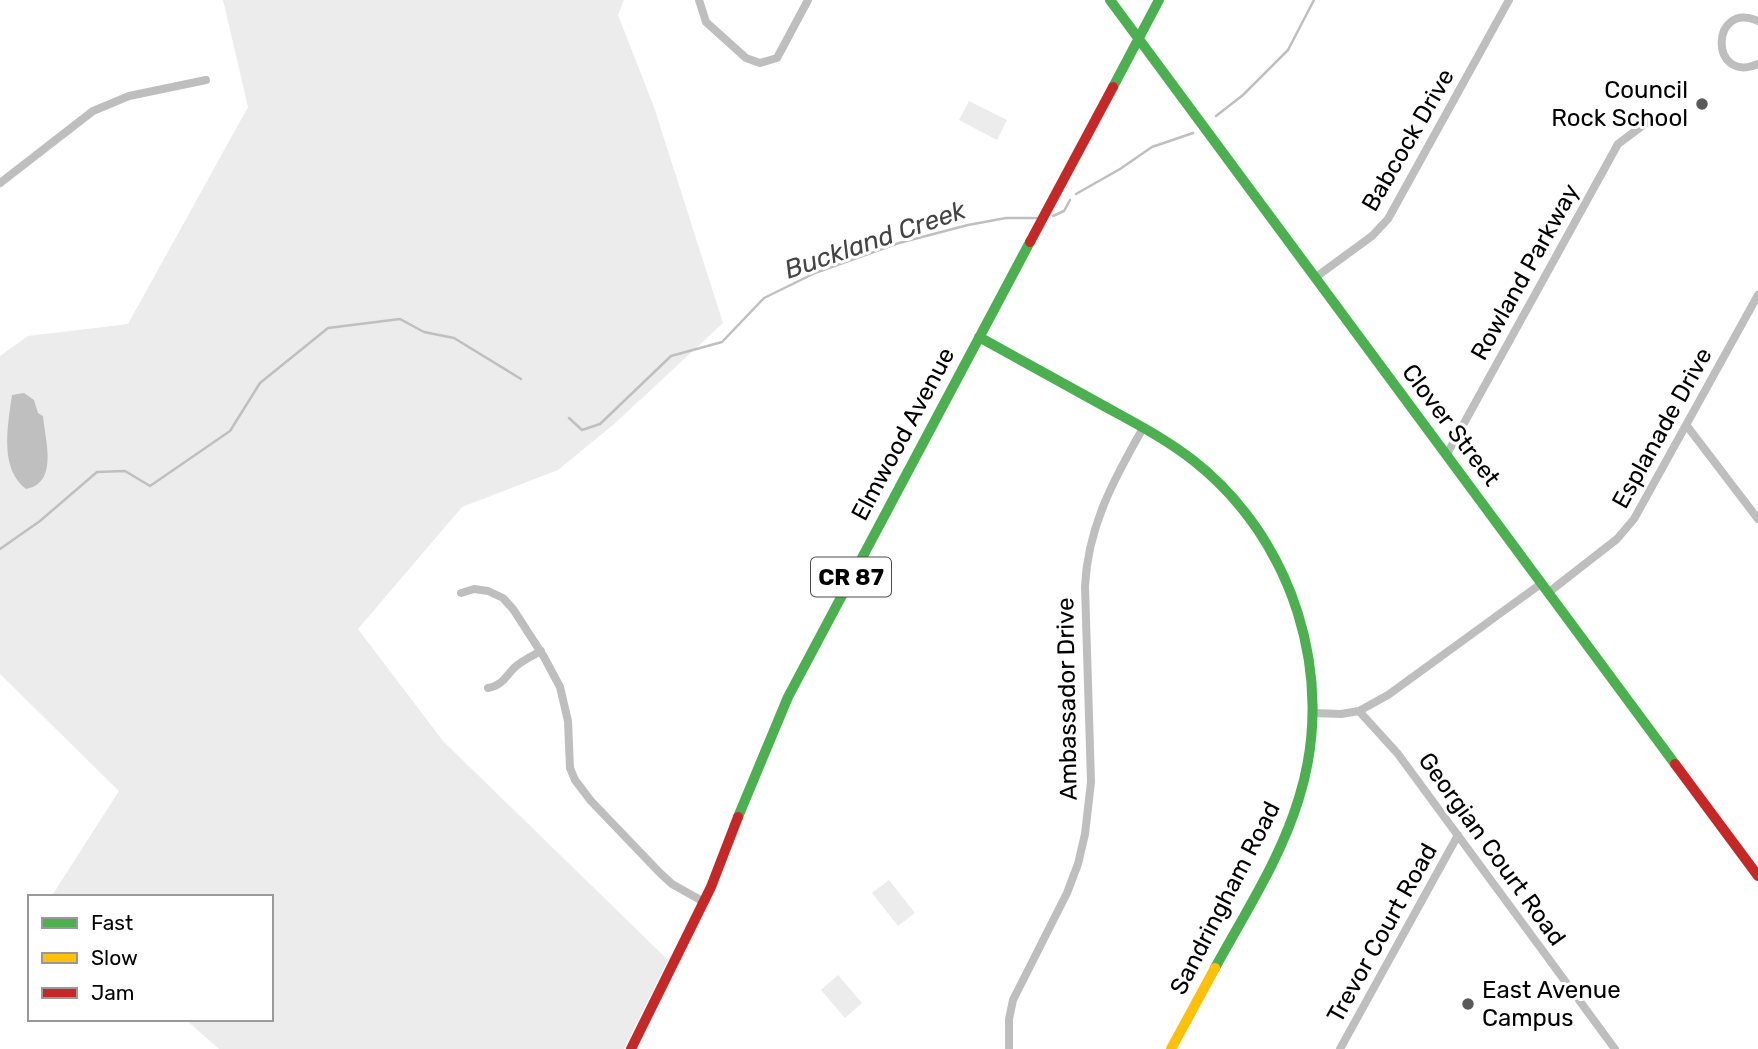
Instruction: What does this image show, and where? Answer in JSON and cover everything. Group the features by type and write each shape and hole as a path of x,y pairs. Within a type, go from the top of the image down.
{"main road":[{"name":"Clover Street","path":"1110,0 1758,876"},
{"name":"Elmwood Avenue","path":"632,1049 704,902 788,697 1159,0"},
{"name":"Sandringham Road","path":"979,337 1143,428 1215,478 1249,514 1268,543 1287,582 1303,627 1312,679 1313,713 1307,771 1291,824 1279,851 1171,1049"}],"street":[{"path":"699,0 702,15 710,27 746,58 760,64 777,58 808,0"},
{"name":"Babcock Drive","path":"1316,277 1372,236 1388,219 1509,0"},
{"path":"1758,21 1746,17 1737,18 1728,23 1721,34 1721,46 1726,58 1734,66 1749,68 1758,64"},
{"path":"0,183 93,111 129,96 206,80"},
{"name":"Rowland Parkway","path":"1447,454 1618,144 1650,120"},
{"name":"Esplanade Drive","path":"1313,713 1340,714 1359,711 1388,695 1617,539 1634,519 1758,295"},
{"path":"1687,426 1758,519"},
{"name":"Ambassador Drive","path":"1009,1049 1010,1011 1016,990 1067,893 1082,848 1091,782 1085,586 1088,555 1095,526 1109,489 1143,428"},
{"path":"461,593 481,590 503,598 513,609 555,674 568,721 570,768 575,780 591,801 660,873 704,902"},
{"path":"488,688 496,687 516,667 541,651"},
{"name":"Georgian Court Road","path":"1359,711 1398,754 1615,1049"},
{"name":"Trevor Court Road","path":"1340,1049 1458,835"}],"shaded area":[{"path":"223,0 624,0 618,15 654,107 723,323 613,425 558,470 462,507 358,629 443,741 668,960 624,1049 219,1049 187,1021 273,1021 273,895 52,895 119,791 0,674 0,356 28,336 128,324 248,107"},
{"path":"969,101 1007,120 997,140 959,120"},
{"path":"24,393 34,400 38,413 43,416 48,459 43,478 26,489 12,471 7,447 12,395"},
{"path":"889,880 915,913 898,926 872,893"},
{"path":"838,975 862,1003 845,1018 821,990"}],"waterway":[{"name":"Buckland Creek","path":"1216,116 1243,95 1288,50 1314,0"},
{"name":"Buckland Creek","path":"1076,194 1152,147 1193,133"},
{"name":"Buckland Creek","path":"1053,216 1064,211 1070,200"},
{"name":"Buckland Creek","path":"569,418 582,430 600,424 671,356 722,342 764,298 815,273 899,243 968,225 1006,218 1037,218"},
{"name":"Buckland Creek","path":"0,549 40,521 97,472 125,471 150,486 230,431 260,383 328,328 400,319 424,332 454,338 521,379"}],"traffic: fast":[{"path":"1110,0 1675,764"},
{"path":"1113,87 1159,0"},
{"path":"738,817 788,697 1030,242"},
{"path":"979,337 1150,432 1194,461 1228,493 1258,530 1281,570 1298,613 1309,659 1313,705 1309,752 1299,798 1283,842 1215,968"}],"traffic: slow":[{"path":"1171,1049 1215,968"}],"traffic: jam":[{"path":"1030,242 1113,87"},
{"path":"1675,764 1758,876"},
{"path":"631,1049 711,887 738,817"}],"place":[{"name":"Council Rock School","path":"1702,104"},
{"name":"East Avenue Campus","path":"1468,1004"}]}
